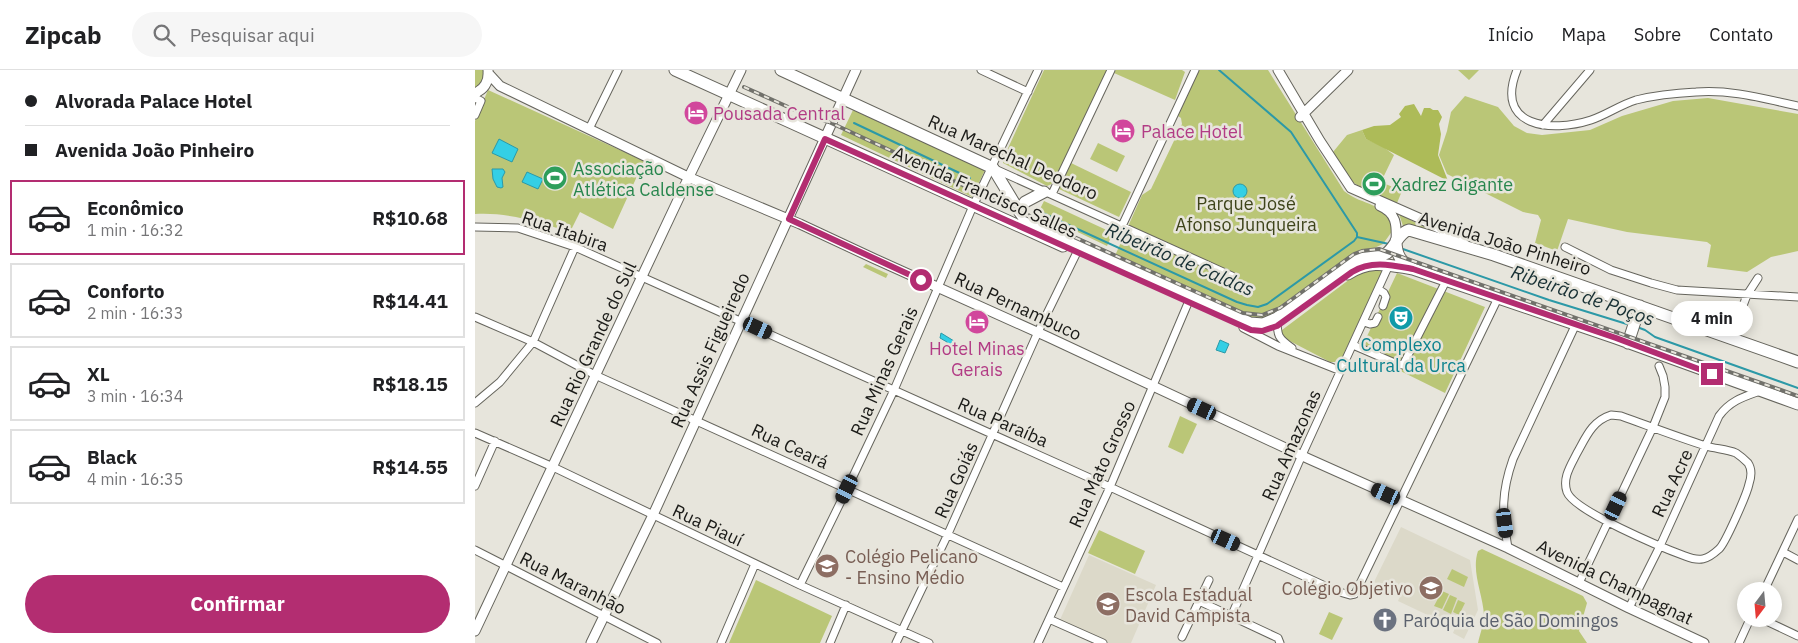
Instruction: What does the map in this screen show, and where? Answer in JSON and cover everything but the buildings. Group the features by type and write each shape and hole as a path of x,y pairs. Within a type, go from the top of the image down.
{"main road":[{"name":"Avenida Francisco Salles","path":"675,70 973,206 1078,249 1189,299 1250,323 1277,322 1359,258 1382,255 1396,242"},
{"name":"Rua Marechal Deodoro","path":"781,70 841,104 993,168"},
{"name":"Avenida Francisco Salles","path":"993,168 1024,218 1078,249"},
{"path":"1019,211 1025,202 1048,193"},
{"name":"Avenida João Pinheiro","path":"1396,242 1407,230 1412,230 1465,246 1639,311 1731,338 1798,362"},
{"path":"1396,242 1402,261 1413,269 1575,326 1629,340 1748,387 1798,404"},
{"name":"Avenida Francisco Salles","path":"1189,299 1243,328 1262,331 1359,267 1369,264 1413,269"},
{"path":"1629,340 1639,311"}],"street":[{"path":"589,129 618,70"},
{"name":"Rua Rio Grande do Sul","path":"475,631 688,177 741,70"},
{"name":"Rua Assis Figueiredo","path":"591,643 697,420 856,70"},
{"path":"981,70 1028,92"},
{"name":"Rua Minas Gerais","path":"800,585 894,390 973,206 993,168 1038,70"},
{"path":"1048,193 1111,70"},
{"path":"1122,226 1194,70"},
{"path":"1272,70 1351,188 1425,221 1458,238 1465,246"},
{"path":"1278,70 1293,92 1302,116 1345,188 1349,192 1385,208 1393,214 1396,223 1396,242"},
{"path":"1302,116 1348,70"},
{"path":"1517,70 1512,88 1517,112 1523,118 1543,125 1579,123 1634,101 1656,96 1700,91 1751,96 1798,106"},
{"path":"1543,125 1590,70"},
{"path":"475,93 486,84 488,72"},
{"name":"Rua Pernambuco","path":"488,72 500,86 688,177 789,219 1401,500"},
{"path":"475,98 481,101 475,115"},
{"name":"Rua Marechal Deodoro","path":"993,168 1232,276"},
{"name":"Rua Itabira","path":"475,227 518,228 575,247 643,276"},
{"path":"476,400 500,382 533,342 575,247"},
{"path":"1565,247 1611,270 1677,290 1798,297"},
{"name":"Rua Goiás","path":"896,643 947,536 1037,332 1078,249"},
{"name":"Rua Amazonas","path":"1231,617 1302,455 1389,265"},
{"name":"Rua Paraíba","path":"643,276 1335,591 1350,595 1355,594 1401,500"},
{"path":"1731,338 1747,294 1758,278"},
{"path":"1353,345 1403,365 1446,280"},
{"path":"1378,289 1386,297 1383,306"},
{"path":"1401,500 1497,298"},
{"name":"Rua Mato Grosso","path":"1038,643 1110,487 1189,299"},
{"name":"Rua Ceará","path":"475,317 533,342 595,375 1063,588"},
{"path":"1364,322 1375,323 1378,317"},
{"path":"1277,322 1278,336 1301,354"},
{"path":"1508,548 1503,512 1503,493 1506,478 1575,326"},
{"path":"1243,328 1278,346 1341,371"},
{"path":"1579,583 1653,427 1665,397 1663,376 1659,366"},
{"path":"1743,397 1748,387"},
{"name":"Rua Acre","path":"1629,608 1660,546 1719,416 1733,401 1761,391"},
{"path":"1611,415 1621,416 1706,446 1736,453 1748,463 1751,472 1749,484 1721,548 1704,559 1696,560 1660,546 1609,522 1577,504 1568,495 1565,485 1567,472 1595,423 1611,415"},
{"name":"Rua Piauí","path":"475,433 553,467 755,564 929,643"},
{"path":"475,486 495,441"},
{"name":"Avenida Champagnat","path":"1401,500 1508,548 1704,643"},
{"path":"1768,582 1798,519"},
{"name":"Rua Maranhão","path":"475,550 657,643"},
{"path":"1783,552 1798,560"},
{"path":"721,643 755,564"},
{"path":"1182,637 1209,580"},
{"path":"1199,601 1278,638 1281,643"},
{"path":"830,643 846,606"},
{"path":"1049,620 1103,643"},
{"path":"1739,643 1746,628"},
{"path":"1782,628 1798,636"}],"shaded area":[{"name":"Colégio Objetivo","path":"1401,527 1470,560 1478,610 1464,639 1453,633 1455,628 1398,601 1401,594 1374,582"},
{"name":"Escola Estadual David Campista","path":"1089,555 1156,585 1131,643 1107,643 1059,622"}],"green space":[{"path":"475,70 483,70 484,76 481,84 475,91"},
{"path":"1044,70 1107,70 1054,183 1047,186 1003,163 1003,159"},
{"path":"1116,70 1182,70 1185,72 1175,100 1114,73"},
{"name":"Parque José Afonso Junqueira","path":"1199,70 1268,70 1344,191 1379,209 1389,220 1393,230 1383,244 1359,255 1272,317 1252,320 1114,258 1142,195 1151,189 1182,124 1181,118 1178,116"},
{"path":"1458,70 1479,70 1469,80"},
{"name":"Associação Atlética Caldense","path":"488,90 644,161 613,229 580,212 570,232 511,216 475,214 475,121"},
{"path":"1465,96 1498,107 1514,126 1527,133 1542,135 1590,130 1622,116 1673,101 1708,98 1798,114 1798,251 1771,257 1747,272 1707,267 1711,245 1707,242 1627,232 1568,219 1557,251 1535,243 1541,220 1538,215 1523,212 1447,174 1439,155 1451,112"},
{"path":"1414,104 1421,116 1424,108 1430,108 1438,110 1442,117 1439,124 1441,134 1438,155 1448,181 1366,139 1362,130 1374,126 1390,125 1401,117 1399,114 1405,106"},
{"path":"853,110 985,170 972,197 841,135"},
{"path":"1362,130 1366,139 1382,146 1394,155 1381,182 1402,191 1397,203 1360,187 1350,180 1333,152 1347,135"},
{"path":"1098,143 1125,156 1117,172 1090,159"},
{"path":"1071,163 1131,192 1119,217 1059,189"},
{"path":"1044,201 1113,233 1107,246 1038,213"},
{"path":"1399,214 1445,238 1409,226 1403,226"},
{"path":"866,264 888,274 886,278 863,267"},
{"path":"1381,270 1381,274 1340,362 1330,362 1284,338 1280,333 1350,279 1364,271"},
{"path":"1397,273 1485,307 1445,393 1360,351"},
{"path":"1180,416 1197,424 1183,454 1168,447"},
{"path":"1099,530 1145,551 1135,574 1088,553"},
{"path":"1482,549 1583,596 1587,603 1579,631 1587,643 1478,643 1484,615 1476,559 1478,551"},
{"path":"1452,569 1468,577 1464,587 1447,579"},
{"path":"756,580 832,616 820,643 729,643"},
{"path":"1442,591 1449,594 1442,609 1434,606"},
{"path":"1450,595 1457,598 1451,614 1443,610"},
{"path":"1458,600 1465,603 1459,615 1453,612"},
{"path":"1329,612 1343,618 1332,640 1319,634"}],"water":[{"path":"499,139 518,149 512,162 492,153"},
{"path":"492,169 503,169 505,172 502,178 503,187 497,187 493,179"},
{"path":"527,172 543,179 538,189 522,182"},
{"path":"1240,184 1245,186 1247,191 1245,196 1240,198 1235,196 1233,191 1235,186"},
{"path":"941,333 954,341 952,349 948,348 947,342 940,338"},
{"path":"1220,340 1229,344 1225,353 1216,350"}],"waterway":[{"path":"1219,70 1291,132 1357,233 1357,237"},
{"name":"Ribeirão de Caldas","path":"854,123 970,178"},
{"name":"Ribeirão de Caldas","path":"1036,210 1237,302 1258,307 1267,304 1357,237"},
{"name":"Ribeirão de Poços","path":"1357,237 1389,244"},
{"name":"Ribeirão de Poços","path":"1400,248 1549,300 1630,325"},
{"name":"Ribeirão de Poços","path":"1637,327 1655,337 1798,388"}],"railway":[{"path":"744,87 797,111 829,122 896,153"},
{"path":"916,163 1034,219 1243,313 1262,315 1280,308 1354,254 1379,249 1798,396"}],"place":[{"name":"Pousada Central","path":"696,113"},
{"name":"Palace Hotel","path":"1123,131"},
{"name":"Associação Atlética Caldense","path":"555,178"},
{"name":"Xadrez Gigante","path":"1374,184"},
{"name":"Complexo Cultural da Urca","path":"1401,318"},
{"name":"Hotel Minas Gerais","path":"977,322"},
{"name":"Colégio Pelicano - Ensino Médio","path":"827,566"},
{"name":"Colégio Objetivo","path":"1431,588"},
{"name":"Escola Estadual David Campista","path":"1108,604"},
{"name":"Paróquia de São Domingos","path":"1385,620"}],"route":[{"path":"921,280 789,219 825,139 1243,328 1262,331 1277,326 1359,267 1378,264 1413,269 1575,326 1616,338 1712,374"}]}
